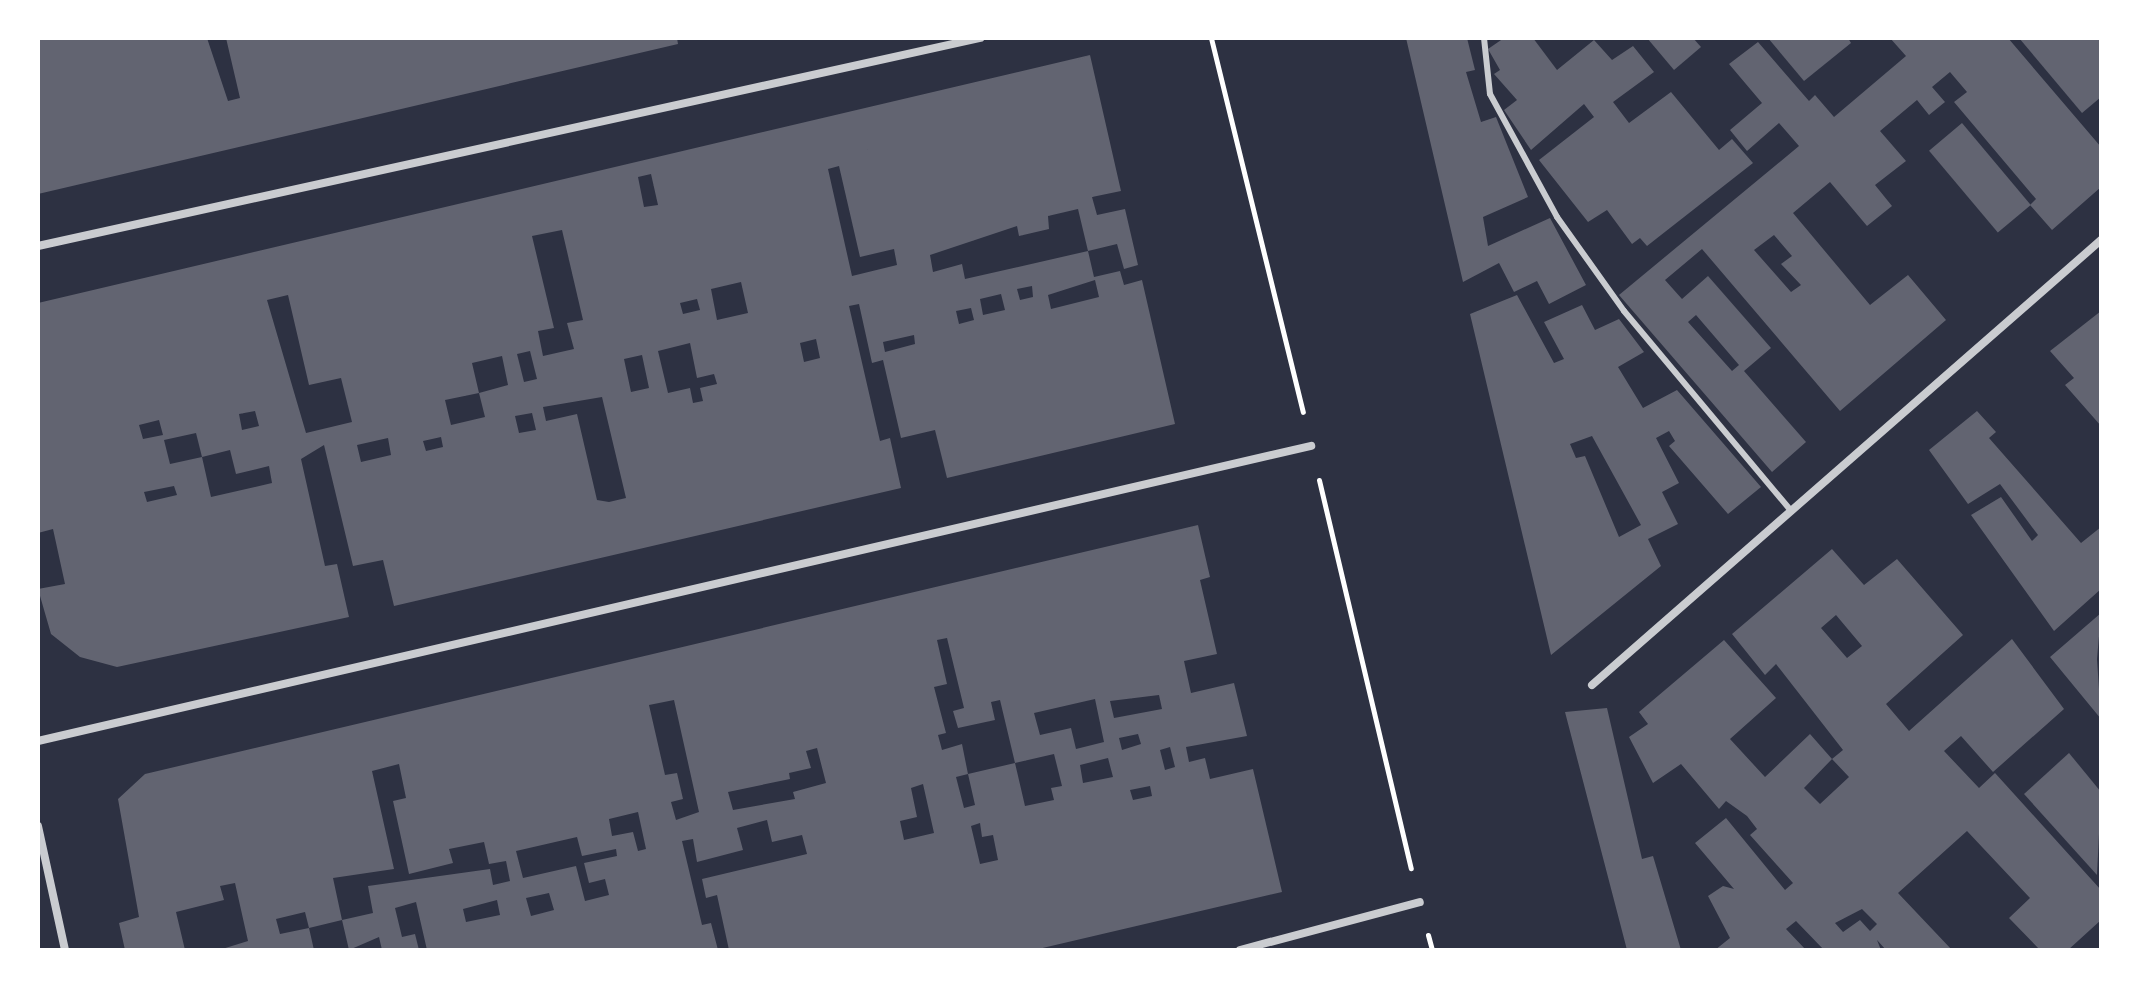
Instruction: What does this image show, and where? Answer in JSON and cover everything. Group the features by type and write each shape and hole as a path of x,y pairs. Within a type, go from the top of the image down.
{"street":[{"path":"38,246 980,38"},
{"path":"1592,685 2101,240"},
{"path":"38,741 1311,446"},
{"path":"38,826 65,950"},
{"path":"1240,950 1420,902"}],"lane":[{"path":"1484,38 1490,94 1557,217 1624,311 1791,511"}],"path":[{"path":"1211,38 1432,950"}],"building":[{"path":"38,38 207,38 228,101 240,98 226,38 677,38 678,44 38,194"},
{"path":"1406,38 1467,38 1475,70 1466,72 1481,122 1496,117 1528,197 1483,217 1488,246 1550,218 1586,285 1549,304 1537,281 1514,292 1499,263 1463,282"},
{"path":"1504,38 1533,38 1557,70 1594,40 1612,60 1633,46 1654,72 1613,102 1629,123 1671,92 1719,150 1732,139 1753,163 1647,246 1640,238 1632,244 1607,210 1588,222 1539,160 1594,117 1584,104 1531,150 1504,110 1517,100 1494,74 1500,70 1488,49"},
{"path":"1647,38 1693,38 1701,47 1674,70"},
{"path":"1768,38 1848,38 1851,43 1804,81"},
{"path":"1890,38 2008,38 2101,147 2101,187 2052,230 2030,205 2036,199 1954,102 1967,92 1950,72 1932,87 1945,102 1929,115 1917,100 1880,131 1906,161 1875,185 1892,206 1867,226 1830,182 1793,213 1870,305 1908,275 1946,320 1840,411 1702,249 1665,280 1682,299 1708,276 1771,348 1744,371 1806,442 1772,472 1619,295 1799,146 1779,123 1747,151 1730,130 1762,103 1729,64 1758,42 1809,101 1815,95 1834,117 1906,56","holes":["1774,235 1792,256 1781,264 1801,285 1791,292 1754,250","1696,315 1739,365 1732,371 1688,322"]},
{"path":"2019,38 2101,38 2101,97 2082,113"},
{"path":"1090,55 1121,191 1092,197 1097,215 1125,209 1138,265 1124,269 1117,244 1088,251 1094,277 1120,271 1124,285 1142,280 1175,424 947,478 935,430 901,438 883,360 872,363 859,304 849,306 880,441 890,438 901,488 394,606 383,560 353,566 324,445 301,459 325,566 337,564 349,617 117,667 80,657 51,634 38,589 65,584 53,529 38,533 38,303","holes":["839,166 860,257 894,249 897,265 852,276 828,169","651,174 658,205 644,207 638,177","1078,209 1088,251 965,279 962,264 933,272 930,255 1017,226 1019,236 1049,229 1048,216","562,230 583,320 567,323 574,349 543,356 538,331 554,328 532,236","1095,280 1099,297 1051,309 1048,295","741,282 748,313 717,320 711,289","1032,286 1033,297 1020,300 1017,289","1001,294 1005,310 983,315 980,299","288,295 309,385 341,378 352,422 306,433 267,300","697,299 700,310 683,314 680,303","971,308 974,320 959,324 956,311","914,335 915,344 885,352 883,342","816,339 820,358 804,362 800,343","690,343 697,378 714,374 717,384 700,388 703,401 693,403 690,388 668,393 658,351","530,351 537,379 524,382 517,354","642,355 649,388 631,392 624,359","502,356 508,385 479,393 472,363","479,393 485,417 451,425 445,400","602,397 626,498 609,502 597,500 577,414 546,421 543,407","255,411 259,426 242,430 239,414","532,413 536,430 519,433 515,416","159,420 163,435 143,439 139,425","196,433 202,457 170,464 164,440","441,437 443,447 426,451 423,441","388,438 391,455 361,462 357,445","230,450 236,474 269,466 272,483 211,497 202,457","174,486 177,495 147,502 144,492"]},
{"path":"1962,123 2031,205 1998,233 1929,151"},
{"path":"1517,295 1554,363 1564,359 1544,322 1582,305 1595,330 1619,319 1644,352 1618,367 1643,408 1677,390 1761,487 1728,514 1669,446 1675,441 1669,431 1656,438 1679,483 1662,492 1678,524 1648,539 1661,566 1551,655 1470,314","holes":["1592,436 1641,525 1619,537 1585,456 1576,458 1570,444"]},
{"path":"2101,311 2101,426 2065,385 2074,378 2050,351"},
{"path":"1977,411 1996,432 1989,438 2081,543 2101,527 2101,589 2054,631 1971,515 2001,497 2032,541 2038,535 2000,484 1968,504 1929,450"},
{"path":"1198,525 1210,577 1200,580 1217,654 1184,661 1191,693 1234,683 1247,736 1186,747 1189,762 1205,758 1210,779 1253,769 1282,892 1034,950 729,950 717,895 706,898 702,879 807,854 802,835 772,842 767,820 737,828 743,850 697,862 693,839 682,841 702,925 711,923 718,950 427,950 416,902 395,908 402,937 415,934 419,950 382,950 379,937 349,950 342,920 309,928 314,950 219,950 248,941 235,883 220,886 224,900 176,912 185,950 125,950 119,923 139,917 118,799 145,774","holes":["947,638 964,708 953,711 958,728 995,720 991,702 1000,700 1015,763 968,774 962,744 942,750 938,735 946,733 934,687 947,684 937,640","1159,695 1162,709 1114,718 1110,701","1095,699 1104,742 1076,749 1071,728 1040,735 1034,713","674,700 699,812 676,820 671,802 683,799 677,773 665,775 649,705","1138,734 1141,744 1122,750 1119,738","1170,747 1175,767 1165,770 1160,750","817,748 826,783 793,792 795,799 733,810 728,792 790,779 789,773 811,768 806,751","1054,754 1062,786 1051,788 1054,800 1025,806 1015,763","1108,758 1113,777 1083,783 1080,765","399,764 406,798 393,801 409,874 453,863 449,849 484,842 489,864 506,861 510,881 493,885 490,869 368,886 373,913 342,920 333,878 394,869 372,771","968,774 975,805 964,808 956,777","923,784 934,833 904,840 900,821 917,817 911,788","1150,786 1152,796 1133,800 1130,790","638,812 646,849 638,851 633,832 612,836 609,819","980,823 982,837 993,835 998,860 980,864 971,826","577,837 582,856 616,849 617,856 584,863 589,883 605,879 609,895 585,901 576,866 523,878 516,851","549,893 554,910 531,916 526,898","497,900 500,915 466,922 463,909","305,912 309,928 280,934 276,919"]},
{"path":"1832,549 1864,585 1897,559 1963,635 1886,704 1909,731 2012,639 2064,709 1993,772 1961,736 1944,751 1979,788 1995,773 2101,890 2101,920 2068,950 2040,950 2009,918 2030,898 1967,831 1898,893 1952,950 1886,950 1877,940 1881,950 1824,950 1796,921 1786,929 1806,950 1715,950 1730,938 1708,896 1723,886 1734,889 1695,843 1726,818 1785,890 1793,883 1750,835 1757,829 1747,816 1726,801 1719,809 1681,764 1653,783 1629,737 1648,724 1639,712 1724,640 1776,698 1730,739 1765,777 1810,734 1832,759 1843,750 1776,664 1765,675 1732,634","holes":["1836,615 1862,646 1847,658 1821,628","1832,759 1849,777 1820,804 1804,788","1862,909 1877,924 1870,931 1860,920 1843,932 1835,923"]},
{"path":"2101,613 2097,659 2101,719 2050,657"},
{"path":"1607,708 1642,859 1653,856 1681,950 1627,950 1565,712"},
{"path":"2069,753 2101,792 2097,875 2024,794"}]}
